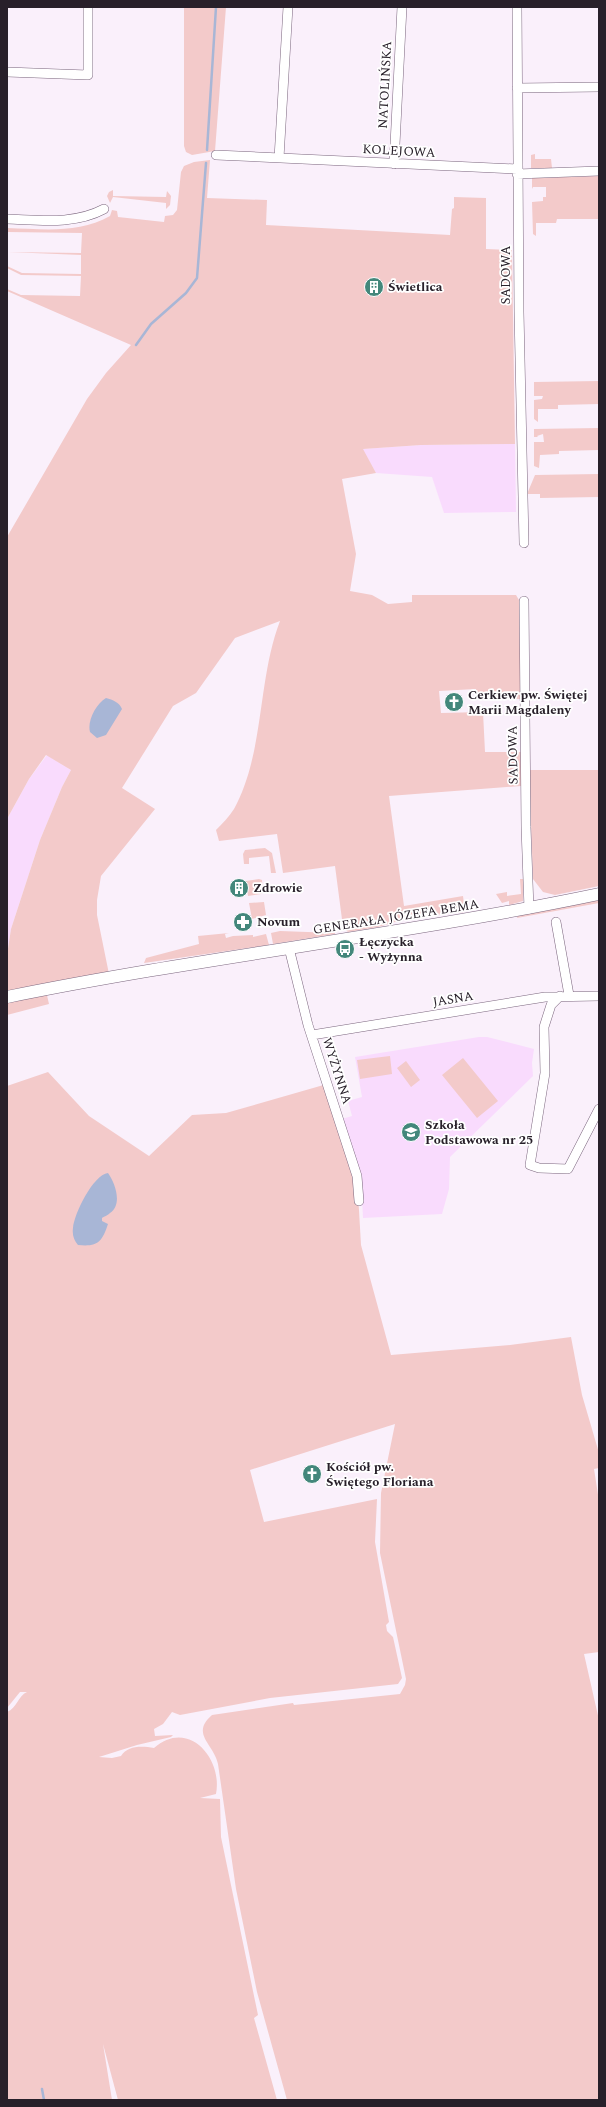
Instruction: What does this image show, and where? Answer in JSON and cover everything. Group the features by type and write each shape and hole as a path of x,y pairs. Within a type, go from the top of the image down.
{"street":[{"path":"7,72 88,75 88,7"},
{"path":"279,158 288,7"},
{"name":"NATOLIŃSKA","path":"394,164 402,7"},
{"name":"SADOWA","path":"517,7 524,543"},
{"path":"517,88 599,88"},
{"name":"KOLEJOWA","path":"216,155 518,171 599,171"},
{"path":"7,219 71,220 89,216 104,209"},
{"name":"SADOWA","path":"524,601 526,827 529,909"},
{"name":"GENERAŁA JÓZEFA BEMA","path":"7,997 144,971 529,909 599,894"},
{"path":"556,922 565,996 551,1005 544,1027 545,1073 530,1165 539,1168 568,1169 599,1109"},
{"name":"WYŻYNNA","path":"289,948 312,1035 357,1176 358,1201"},
{"name":"JASNA","path":"312,1035 565,996 599,996"}],"shaded area":[{"path":"184,7 226,7 215,151 192,155 186,152 184,146"},
{"path":"535,154 535,159 551,159 552,168 531,168 531,155"},
{"path":"210,160 207,198 267,200 266,225 450,235 454,197 486,198 486,249 512,250 515,444 421,445 363,449 376,473 342,479 356,554 350,591 372,595 388,604 412,602 412,595 516,595 519,600 521,699 477,699 476,689 439,691 441,713 483,712 485,752 521,752 521,786 389,796 404,906 463,896 465,912 412,917 378,927 348,932 343,927 335,866 283,873 277,834 219,841 216,830 228,818 234,809 244,787 251,764 267,668 280,621 235,638 196,693 173,706 122,788 155,809 101,876 97,900 97,915 109,974 7,993 7,955 11,929 40,840 62,787 71,770 46,755 29,779 7,819 7,537 87,399 106,373 131,345 7,291 7,289 21,295 80,296 81,276 21,275 7,268 7,266 22,273 81,274 81,255 8,252 81,253 82,233 7,232 7,228 60,229 85,226 110,216 112,210 117,211 118,217 164,222 165,216 173,215 177,210 181,172 184,166 194,162"},
{"path":"599,176 599,219 557,219 556,223 536,223 536,236 533,234 532,202 543,201 543,197 546,197 546,187 533,187 532,189 532,178"},
{"path":"113,190 113,196 166,197 167,191 171,196 170,205 166,209 166,203 113,197 110,203 107,196 109,192"},
{"path":"599,381 599,404 558,405 558,409 538,409 538,422 534,419 534,400 542,399 543,396 534,396 534,382"},
{"path":"599,428 599,450 559,451 559,454 540,455 539,468 534,466 534,442 544,442 543,434 537,436 538,437 534,437 534,429"},
{"path":"515,444 516,512 444,513 432,477 376,473 362,449 421,445"},
{"path":"599,474 599,497 540,498 540,494 527,494 535,475"},
{"path":"47,755 71,770 62,787 40,840 11,929 7,955 7,819 29,779"},
{"path":"529,770 599,770 599,886 555,895 543,892 533,879"},
{"path":"265,848 272,853 276,873 271,873 269,856 249,858 249,864 244,864 243,854 245,850"},
{"path":"520,879 523,879 523,901 509,905 509,901 502,903 496,894 507,892 507,896 521,894"},
{"path":"262,880 263,892 261,894 248,896 246,881"},
{"path":"599,899 599,903 517,918 518,915"},
{"path":"264,902 266,915 252,919 249,903"},
{"path":"280,931 335,934 273,944 271,933"},
{"path":"229,933 225,934 226,938 233,936 253,935 253,937 266,934 269,945 144,963 146,958 199,944 198,936"},
{"path":"46,991 49,1004 7,1015 7,999"},
{"name":"Szkoła Podstawowa nr 25","path":"487,1037 534,1049 532,1063 533,1076 450,1157 449,1189 442,1214 363,1218 361,1175 342,1119 352,1116 348,1101 362,1097 355,1057"},
{"path":"390,1056 392,1074 360,1079 357,1060"},
{"path":"463,1058 498,1101 477,1118 442,1075"},
{"path":"406,1061 420,1080 411,1087 397,1068"},
{"path":"48,1072 89,1116 149,1156 192,1115 226,1113 327,1084 357,1176 361,1245 391,1355 510,1345 571,1337 582,1395 599,1453 599,1468 594,1469 599,1501 599,1652 584,1654 599,1720 599,2100 287,2100 257,1992 236,1889 218,1764 216,1757 205,1739 203,1728 212,1715 293,1703 294,1705 400,1694 405,1685 406,1679 380,1553 381,1493 395,1424 250,1470 264,1522 377,1499 375,1542 389,1622 386,1625 387,1631 393,1637 402,1678 398,1684 270,1698 180,1715 172,1712 163,1724 154,1729 155,1736 173,1735 171,1737 137,1745 99,1757 112,1758 121,1756 127,1750 136,1747 154,1748 167,1740 179,1737 190,1740 200,1746 214,1767 217,1780 216,1794 200,1798 220,1799 221,1837 258,2015 254,2018 277,2100 118,2100 103,2044 112,2100 7,2100 7,1712 13,1708 21,1696 27,1692 20,1692 7,1708 7,1086"}],"water":[{"path":"106,698 117,703 122,709 106,735 97,738 90,732 89,728 91,718 99,704"},
{"path":"108,1173 113,1182 117,1199 114,1209 102,1218 102,1221 108,1224 104,1235 95,1244 78,1245 74,1239 73,1233 74,1222 77,1214 85,1196 96,1180 102,1175"}],"waterway":[{"path":"207,150 216,7"},
{"path":"136,345 151,324 186,293 197,278 206,163"},
{"path":"42,2089 44,2100"}],"place":[{"name":"Świetlica","path":"374,287"},
{"name":"Cerkiew pw. Świętej Marii Magdaleny","path":"454,702"},
{"name":"Zdrowie","path":"239,888"},
{"name":"Novum","path":"243,922"},
{"name":"Łęczycka - Wyżynna","path":"345,949"},
{"name":"Szkoła Podstawowa nr 25","path":"411,1132"},
{"name":"Kościół pw. Świętego Floriana","path":"312,1474"}]}
